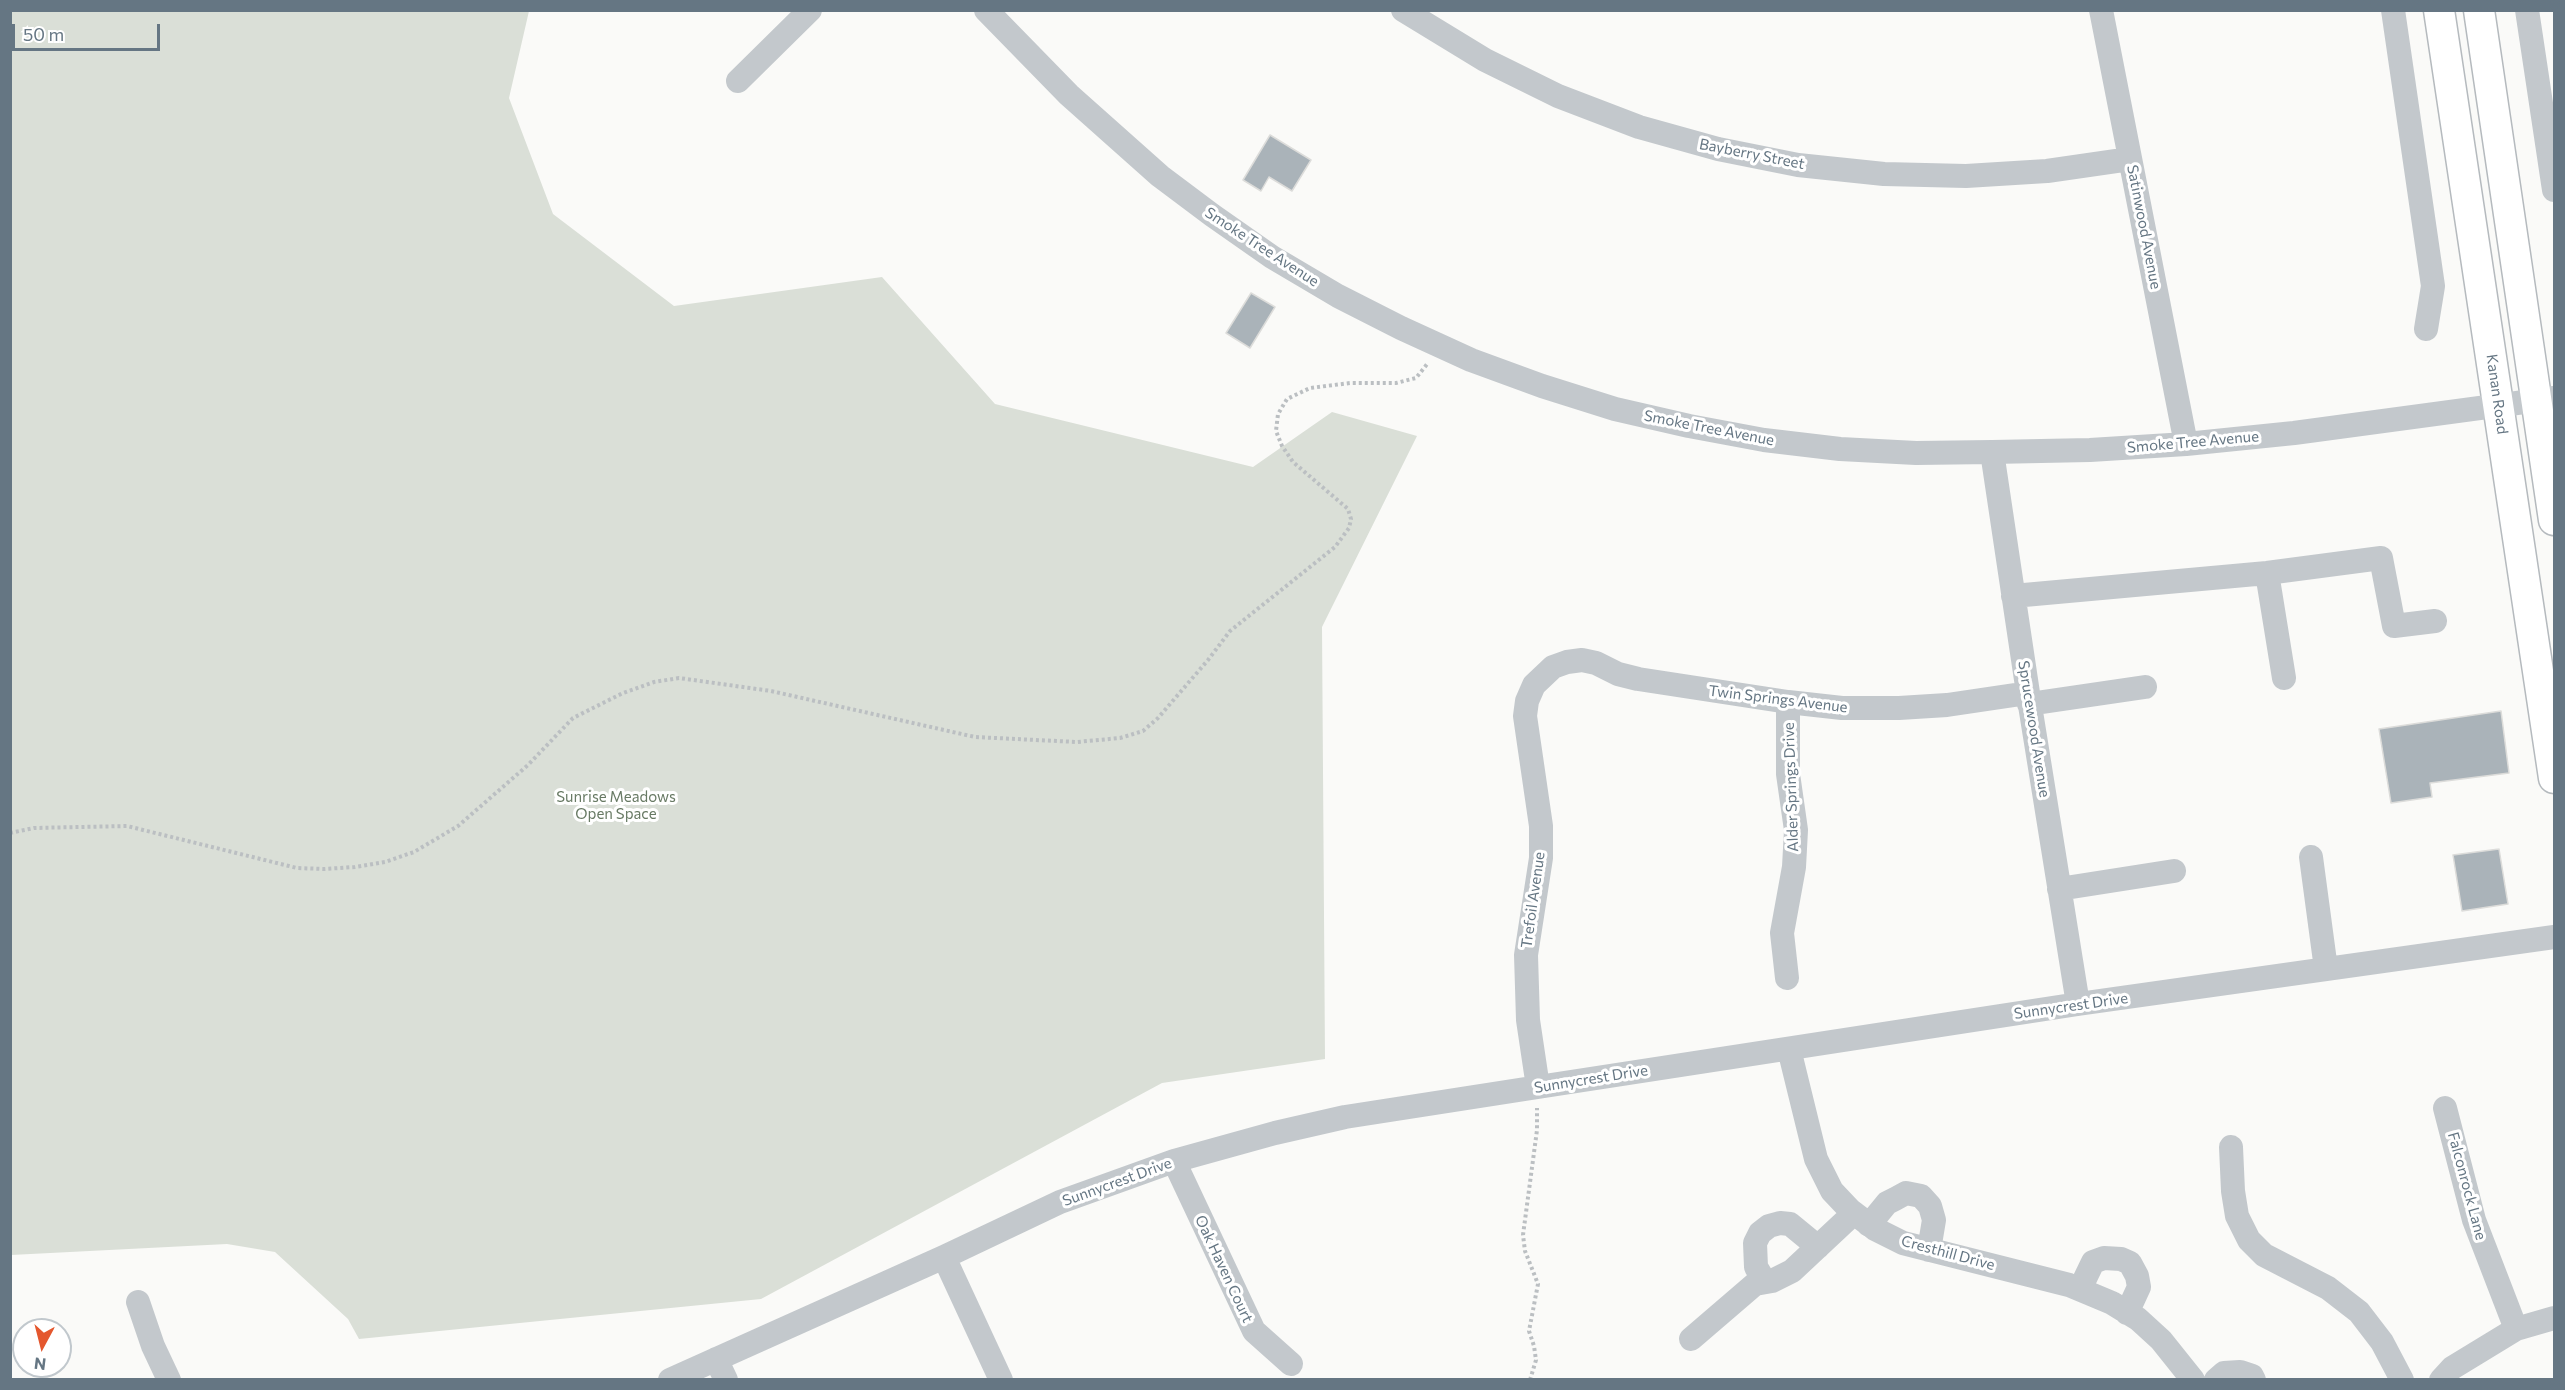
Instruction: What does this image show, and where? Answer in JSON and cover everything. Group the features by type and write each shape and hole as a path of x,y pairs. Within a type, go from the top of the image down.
{"main road":[{"name":"Kanan Road","path":"2439,10 2554,778"},
{"path":"2479,10 2546,400 2554,520"}],"street":[{"path":"738,81 810,10"},
{"name":"Smoke Tree Avenue","path":"986,10 1069,95 1160,176 1272,257 1338,296 1437,345 1542,386 1615,409 1764,440 1916,453 2090,450 2187,444 2294,433 2546,400"},
{"name":"Bayberry Street","path":"1403,10 1485,60 1558,96 1639,127 1718,149 1798,165 1896,174 1966,176 2048,171 2130,159"},
{"name":"Satinwood Avenue","path":"2101,10 2187,444"},
{"path":"2392,10 2433,286 2426,329"},
{"path":"2527,10 2554,190"},
{"name":"Sprucewood Avenue","path":"1992,452 2078,1004"},
{"path":"2013,596 2267,573 2381,558 2394,626 2435,621"},
{"path":"2267,573 2284,678"},
{"name":"Twin Springs Avenue","path":"1539,681 1553,667 1582,660 1638,679 1842,708 1947,705 2145,687"},
{"name":"Trefoil Avenue","path":"1538,1087 1528,1020 1526,955 1541,858 1541,826 1526,716 1527,700 1534,685 1539,681"},
{"name":"Alder Springs Drive","path":"1787,978 1782,933 1794,867 1796,830 1788,774 1788,702"},
{"path":"2311,857 2326,969"},
{"path":"2059,889 2174,871"},
{"name":"Sunnycrest Drive","path":"670,1380 721,1369 944,1257 1060,1202 1174,1161 1275,1133 1344,1117 2078,1004 2554,937"},
{"name":"Cresthill Drive","path":"1789,1049 1816,1160 1832,1191 1862,1219 1903,1243 2080,1289 2112,1303 2127,1312 2161,1340 2193,1380"},
{"name":"Falconrock Lane","path":"2445,1108 2474,1220 2516,1329"},
{"path":"2232,1147 2234,1200 2237,1216 2249,1240 2264,1255 2328,1288 2359,1312 2382,1342 2402,1380"},
{"name":"Oak Haven Court","path":"1174,1161 1254,1331 1291,1364"},
{"path":"1691,1338 1755,1284 1792,1271 1818,1247 1906,1193 1921,1196 1930,1206 1934,1220 1929,1250"},
{"path":"1765,1282 1756,1267 1755,1243 1760,1233 1769,1226 1780,1223 1790,1224 1818,1247"},
{"path":"944,1257 1001,1380"},
{"path":"2080,1289 2093,1262 2104,1258 2121,1259 2130,1263 2139,1287 2127,1312"},
{"path":"138,1302 168,1380"},
{"path":"2441,1380 2452,1368 2516,1329 2554,1318"},
{"path":"2216,1380 2224,1373 2240,1372 2252,1376 2254,1380"}],"path":[{"path":"10,833 34,828 127,826 258,858 277,865 297,868 324,870 385,862 414,852 458,826 528,765 573,718 623,693 654,682 679,678 771,691 975,737 1077,742 1120,738 1143,730 1158,718 1230,631 1335,547 1348,528 1351,519 1348,509 1293,462 1282,446 1276,430 1278,414 1287,399 1310,388 1350,383 1396,383 1416,378 1426,368 1437,345"},
{"path":"1530,1380 1536,1360 1529,1330 1538,1284 1525,1251 1523,1235 1537,1130 1538,1087"}],"green space":[{"name":"Sunrise Meadows Open Space","path":"10,11 529,11 509,98 553,214 674,306 882,277 995,404 1253,467 1332,412 1417,436 1322,627 1325,1059 1162,1083 761,1299 359,1339 348,1319 275,1252 227,1244 11,1255"}],"building":[{"path":"1270,135 1311,160 1292,191 1269,177 1261,191 1243,180"},
{"path":"1251,293 1275,307 1250,348 1226,333"},
{"path":"2501,711 2509,773 2430,783 2432,797 2391,803 2379,729"},
{"path":"2499,849 2508,904 2462,911 2453,855"}]}
